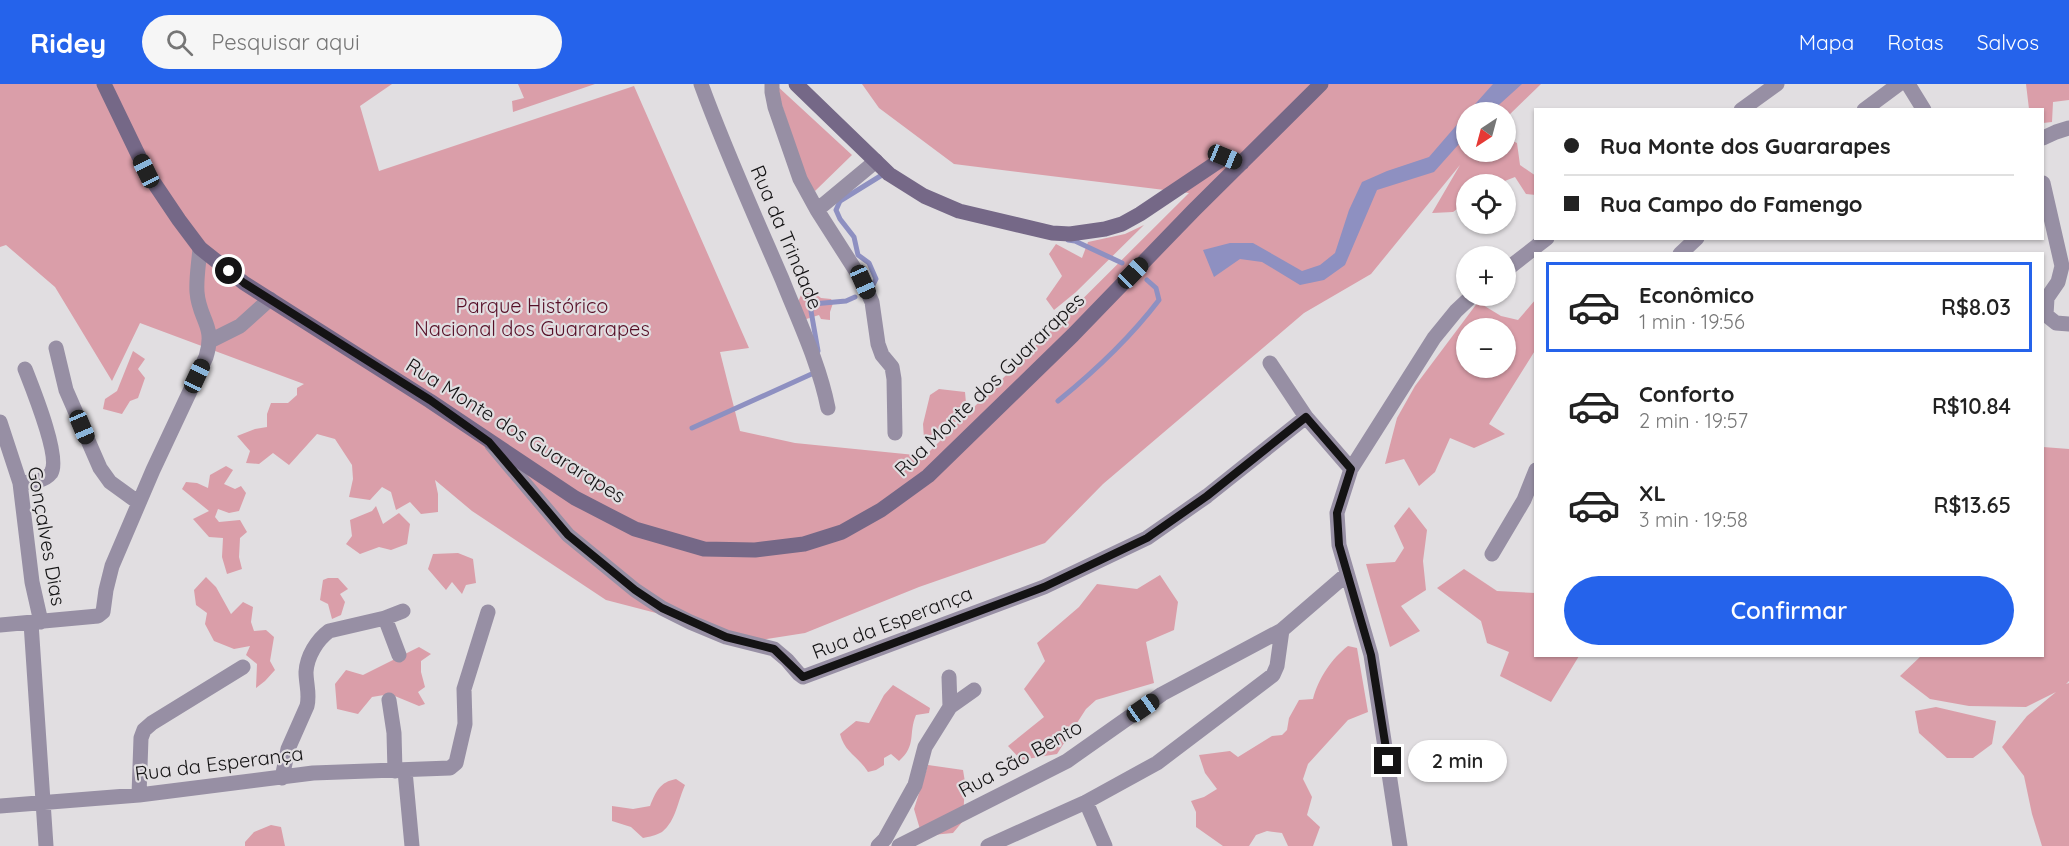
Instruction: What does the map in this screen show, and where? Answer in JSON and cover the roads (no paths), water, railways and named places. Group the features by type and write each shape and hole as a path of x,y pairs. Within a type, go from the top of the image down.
{"main road":[{"name":"Rua Monte dos Guararapes","path":"104,84 146,171 200,248 244,283 430,400 575,498 635,529 704,549 755,550 804,544 842,532 881,510 928,476 1073,335 1321,84"},
{"path":"796,84 871,166 890,174 924,196 959,211 1052,233 1070,234 1122,224 1225,157 1242,164"}],"street":[{"name":"Rua da Trindade","path":"701,84 805,334 822,378 828,408"},
{"path":"772,84 775,107 801,179 817,210 861,278 872,302 882,355 892,367 895,433"},
{"path":"1744,108 1777,84"},
{"path":"1867,108 1899,84"},
{"path":"1908,84 1923,108"},
{"path":"2044,137 2069,128"},
{"path":"817,210 871,166"},
{"path":"2044,187 2065,275 2047,298 2046,315 2056,323 2069,324"},
{"path":"1682,252 1696,240"},
{"path":"0,625 101,615 112,566 206,357 210,341 208,325 197,291 200,248"},
{"path":"1516,266 1532,260"},
{"path":"210,341 240,327 270,299"},
{"path":"1400,846 1371,655 1339,545 1337,513 1351,469 1434,338 1461,306"},
{"path":"56,348 66,390 100,468 110,483 139,503"},
{"path":"1270,363 1306,417 1351,469"},
{"path":"20,483 47,477 54,467 40,408 25,369"},
{"name":"Rua da Esperança","path":"489,442 568,535 635,590 662,608 717,633 774,649 803,677 1044,587 1147,538 1207,496 1306,417"},
{"name":"Gonçalves Dias","path":"0,422 20,483 32,582 36,623 42,803 46,846"},
{"path":"1492,554 1524,500 1534,475"},
{"name":"Rua São Bento","path":"899,846 1067,761 1162,694 1282,630 1347,574"},
{"path":"282,777 288,748 309,699 306,672 308,662 322,636 329,631 385,618 403,611"},
{"name":"Rua da Esperança","path":"0,806 139,795 313,773 450,768 456,763 465,724 464,689 488,612"},
{"path":"385,618 399,655"},
{"path":"988,846 1086,802 1157,763 1273,675 1282,630"},
{"path":"139,795 141,738 144,730 243,667"},
{"path":"949,677 950,707"},
{"path":"878,846 885,839 915,785 924,747 950,707 974,690"},
{"path":"389,700 412,846"},
{"path":"1086,802 1105,846"}],"water":[{"path":"1493,84 1522,84 1502,102 1477,102"},
{"path":"1456,126 1456,147 1434,172 1377,190 1345,265 1324,280 1300,285 1262,262 1240,259 1214,277 1203,250 1230,243 1253,243 1302,271 1320,265 1335,253 1349,210 1362,182 1429,157"}],"waterway":[{"path":"872,287 876,279 869,263 858,255 854,237 836,210 840,201 882,175"},
{"path":"1068,240 1075,241 1122,263"},
{"path":"1058,401 1112,354 1159,300 1156,288 1147,280"},
{"path":"818,351 811,311 813,304 846,301 855,297"},
{"path":"692,428 816,372"}],"park label":[{"name":"Parque Histórico Nacional dos Guararapes","path":"532,316"}]}
